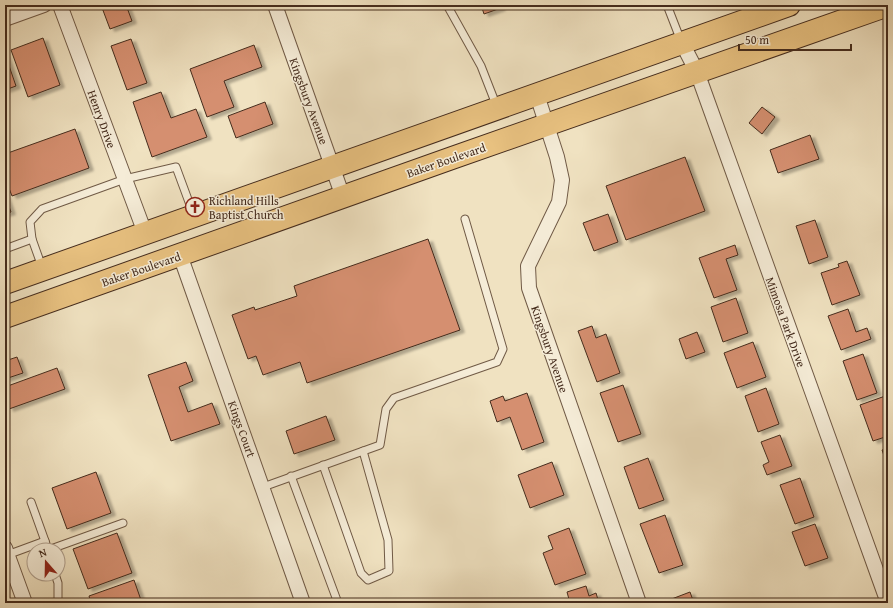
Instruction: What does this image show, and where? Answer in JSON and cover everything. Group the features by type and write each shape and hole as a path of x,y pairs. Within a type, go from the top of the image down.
{"main road":[{"path":"5,283 537,96 789,5"},
{"name":"Baker Boulevard","path":"5,317 888,5"}],"street":[{"path":"5,19 44,5"},
{"name":"Henry Drive","path":"60,5 145,233"},
{"name":"Kingsbury Avenue","path":"275,5 343,197"},
{"name":"Mimosa Park Drive","path":"682,43 697,72 888,603"},
{"name":"Kingsbury Avenue","path":"537,96 557,156 562,180 559,202 528,266 529,288 639,603"},
{"name":"Kings Court","path":"180,255 303,603"},
{"path":"6,551 25,603"}],"lane":[{"path":"447,5 481,66 497,109"},
{"path":"667,5 682,43"},
{"path":"43,269 32,240 30,222 42,209 125,179 176,166 194,216"},
{"path":"263,487 380,445 386,409 394,398 497,362 503,349 465,219"},
{"path":"5,248 32,240"},
{"path":"323,465 361,572 368,580 389,571 388,540 363,450"},
{"path":"291,476 338,603"},
{"path":"6,551 45,541 31,502"},
{"path":"66,544 123,523"},
{"path":"58,582 58,603"}],"building":[{"path":"101,5 126,5 132,21 110,29"},
{"path":"481,5 500,5 501,8 484,14"},
{"path":"43,38 60,85 28,97 11,50"},
{"path":"131,39 147,83 127,90 111,46"},
{"path":"254,45 262,67 224,81 234,107 207,117 190,69"},
{"path":"5,54 16,86 5,90"},
{"path":"161,92 171,118 196,109 207,137 152,157 133,102"},
{"path":"265,102 273,124 236,138 228,116"},
{"path":"762,107 775,117 762,134 749,123"},
{"path":"75,129 89,168 12,196 5,178 5,154"},
{"path":"810,135 819,159 778,173 770,150"},
{"path":"685,157 705,211 626,240 606,186"},
{"path":"5,195 11,212 5,214"},
{"path":"608,214 618,242 594,251 583,223"},
{"path":"815,220 828,257 809,264 796,226"},
{"path":"428,239 460,330 307,383 300,362 263,375 256,356 248,359 232,315 254,307 255,310 297,296 294,286"},
{"path":"735,245 738,255 726,259 737,290 714,298 699,258"},
{"path":"847,261 860,295 832,305 821,273 839,267 838,264"},
{"path":"736,298 748,333 723,342 711,307"},
{"path":"848,309 856,332 867,328 871,339 841,350 828,316"},
{"path":"592,326 596,338 606,334 620,373 597,382 578,331"},
{"path":"697,332 705,352 686,359 679,339"},
{"path":"753,342 766,377 737,388 724,353"},
{"path":"863,354 877,393 857,400 843,361"},
{"path":"17,357 23,373 5,379 5,361"},
{"path":"186,362 193,381 179,387 188,412 212,403 220,424 171,441 148,375"},
{"path":"57,368 65,389 9,409 5,398 5,387"},
{"path":"623,385 641,434 618,442 600,393"},
{"path":"766,388 779,424 758,432 745,396"},
{"path":"527,393 544,442 522,450 510,417 497,422 490,401 503,396 505,401"},
{"path":"888,395 888,436 873,441 860,405"},
{"path":"326,416 335,440 294,454 286,431"},
{"path":"780,435 792,466 767,475 763,465 769,462 761,442"},
{"path":"888,448 888,467 882,450"},
{"path":"648,458 664,500 639,509 624,467"},
{"path":"552,462 564,495 530,508 518,475"},
{"path":"96,472 111,513 67,529 52,488"},
{"path":"800,478 814,517 795,524 780,485"},
{"path":"665,515 683,565 659,573 640,524"},
{"path":"815,524 828,558 805,566 792,532"},
{"path":"569,528 586,574 555,585 543,553 553,549 548,536"},
{"path":"117,533 132,573 88,589 73,549"},
{"path":"134,580 142,603 91,603 89,596"},
{"path":"586,586 589,596 596,593 599,603 570,603 567,592"},
{"path":"690,592 694,603 670,603 669,600"}],"place":[{"name":"Richland Hills Baptist Church","path":"195,207"}]}
